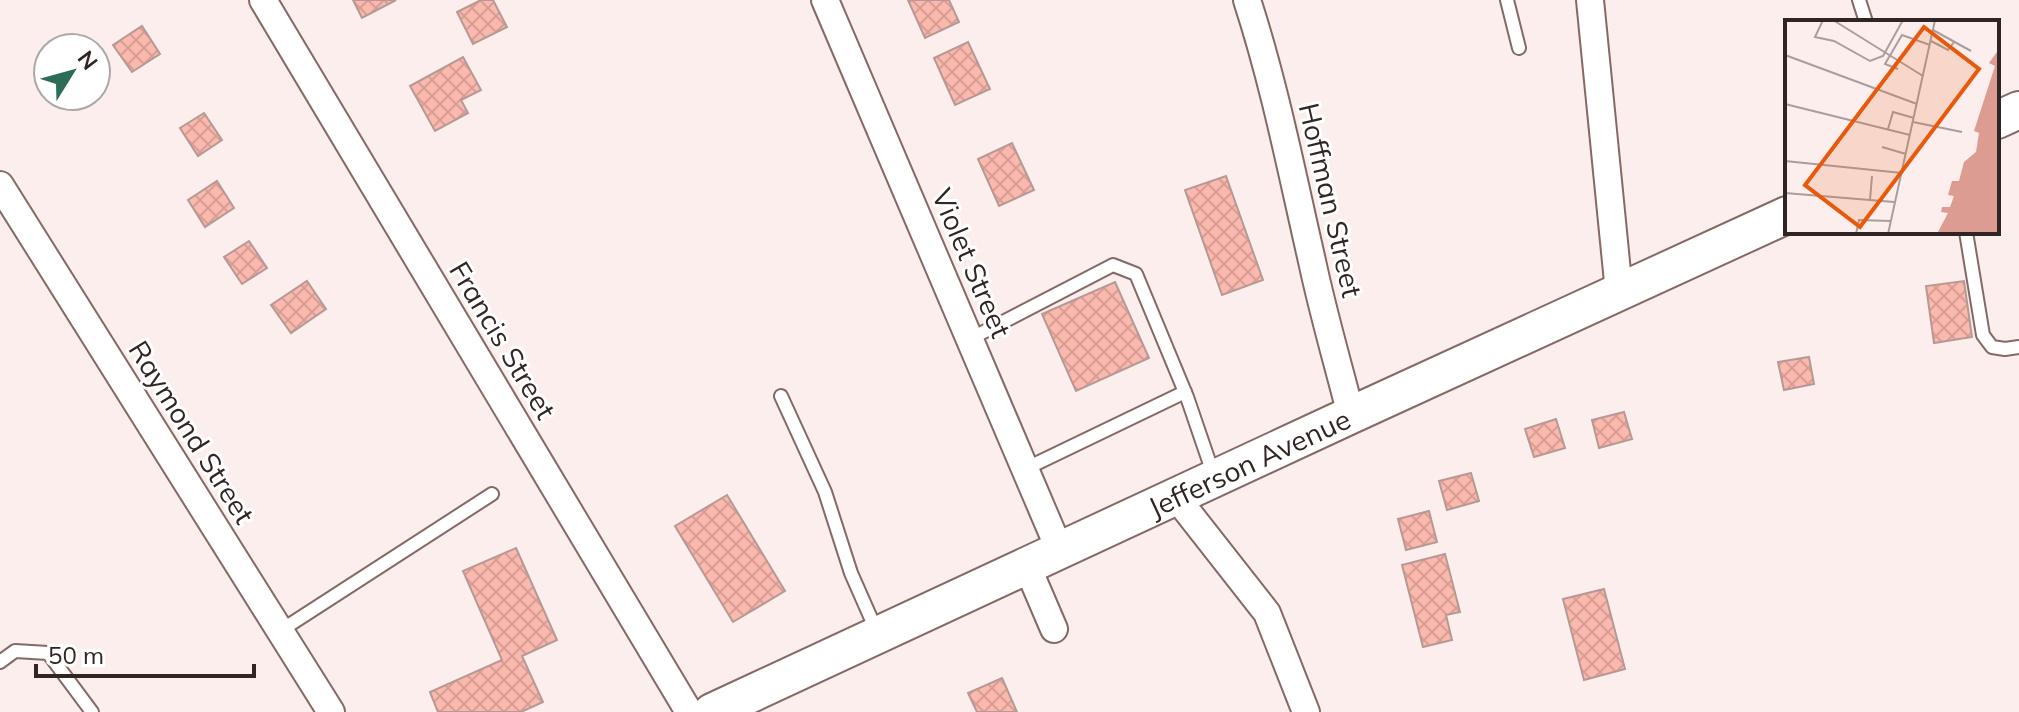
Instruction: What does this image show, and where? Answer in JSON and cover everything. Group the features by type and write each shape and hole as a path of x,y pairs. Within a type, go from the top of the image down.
{"main road":[{"path":"1999,119 2019,110"},
{"name":"Jefferson Avenue","path":"712,712 1785,216"}],"street":[{"name":"Francis Street","path":"263,0 689,712"},
{"name":"Violet Street","path":"825,0 1060,551"},
{"name":"Hoffman Street","path":"1247,0 1292,165 1312,264 1351,415"},
{"path":"1590,0 1619,292"},
{"name":"Raymond Street","path":"0,185 331,712"},
{"path":"1176,497 1267,613 1306,712"},
{"path":"1027,566 1054,629"}],"lane":[{"path":"1507,0 1519,48"},
{"path":"1859,0 1865,20"},
{"path":"1966,234 1983,335 1992,347 2019,347"},
{"path":"970,339 1113,265 1136,274 1185,392 1215,479"},
{"path":"1025,469 1185,392"},
{"path":"781,396 825,492 851,573 878,635"},
{"path":"280,631 492,494"},
{"path":"0,662 15,651 48,653 92,712"}],"building":[{"path":"353,0 396,0 362,18"},
{"path":"481,0 493,0 507,27 473,44 457,12"},
{"path":"908,0 949,0 959,22 925,38"},
{"path":"142,26 160,54 132,72 113,45"},
{"path":"968,42 990,89 955,105 934,58"},
{"path":"463,57 481,90 461,100 468,113 435,131 410,86"},
{"path":"204,113 222,140 198,156 180,128"},
{"path":"1012,143 1034,190 999,206 978,159"},
{"path":"1226,176 1263,280 1222,295 1185,190"},
{"path":"217,181 234,208 205,227 188,200"},
{"path":"249,241 267,268 242,284 224,257"},
{"path":"307,281 326,309 291,333 271,305"},
{"path":"1964,281 1972,337 1934,343 1926,286"},
{"path":"1115,282 1149,358 1076,391 1042,314"},
{"path":"1809,357 1814,384 1784,390 1778,362"},
{"path":"1624,412 1632,439 1599,448 1592,420"},
{"path":"1556,419 1565,448 1534,457 1525,429"},
{"path":"1471,473 1479,501 1447,510 1439,481"},
{"path":"727,495 785,591 733,622 675,526"},
{"path":"1429,511 1437,542 1406,550 1398,519"},
{"path":"516,548 557,640 522,656 543,702 521,712 438,712 430,692 502,660 463,571"},
{"path":"1445,554 1460,612 1446,615 1452,640 1423,647 1402,565"},
{"path":"1604,589 1625,669 1584,680 1563,599"},
{"path":"1002,678 1017,712 977,712 968,693"}]}
